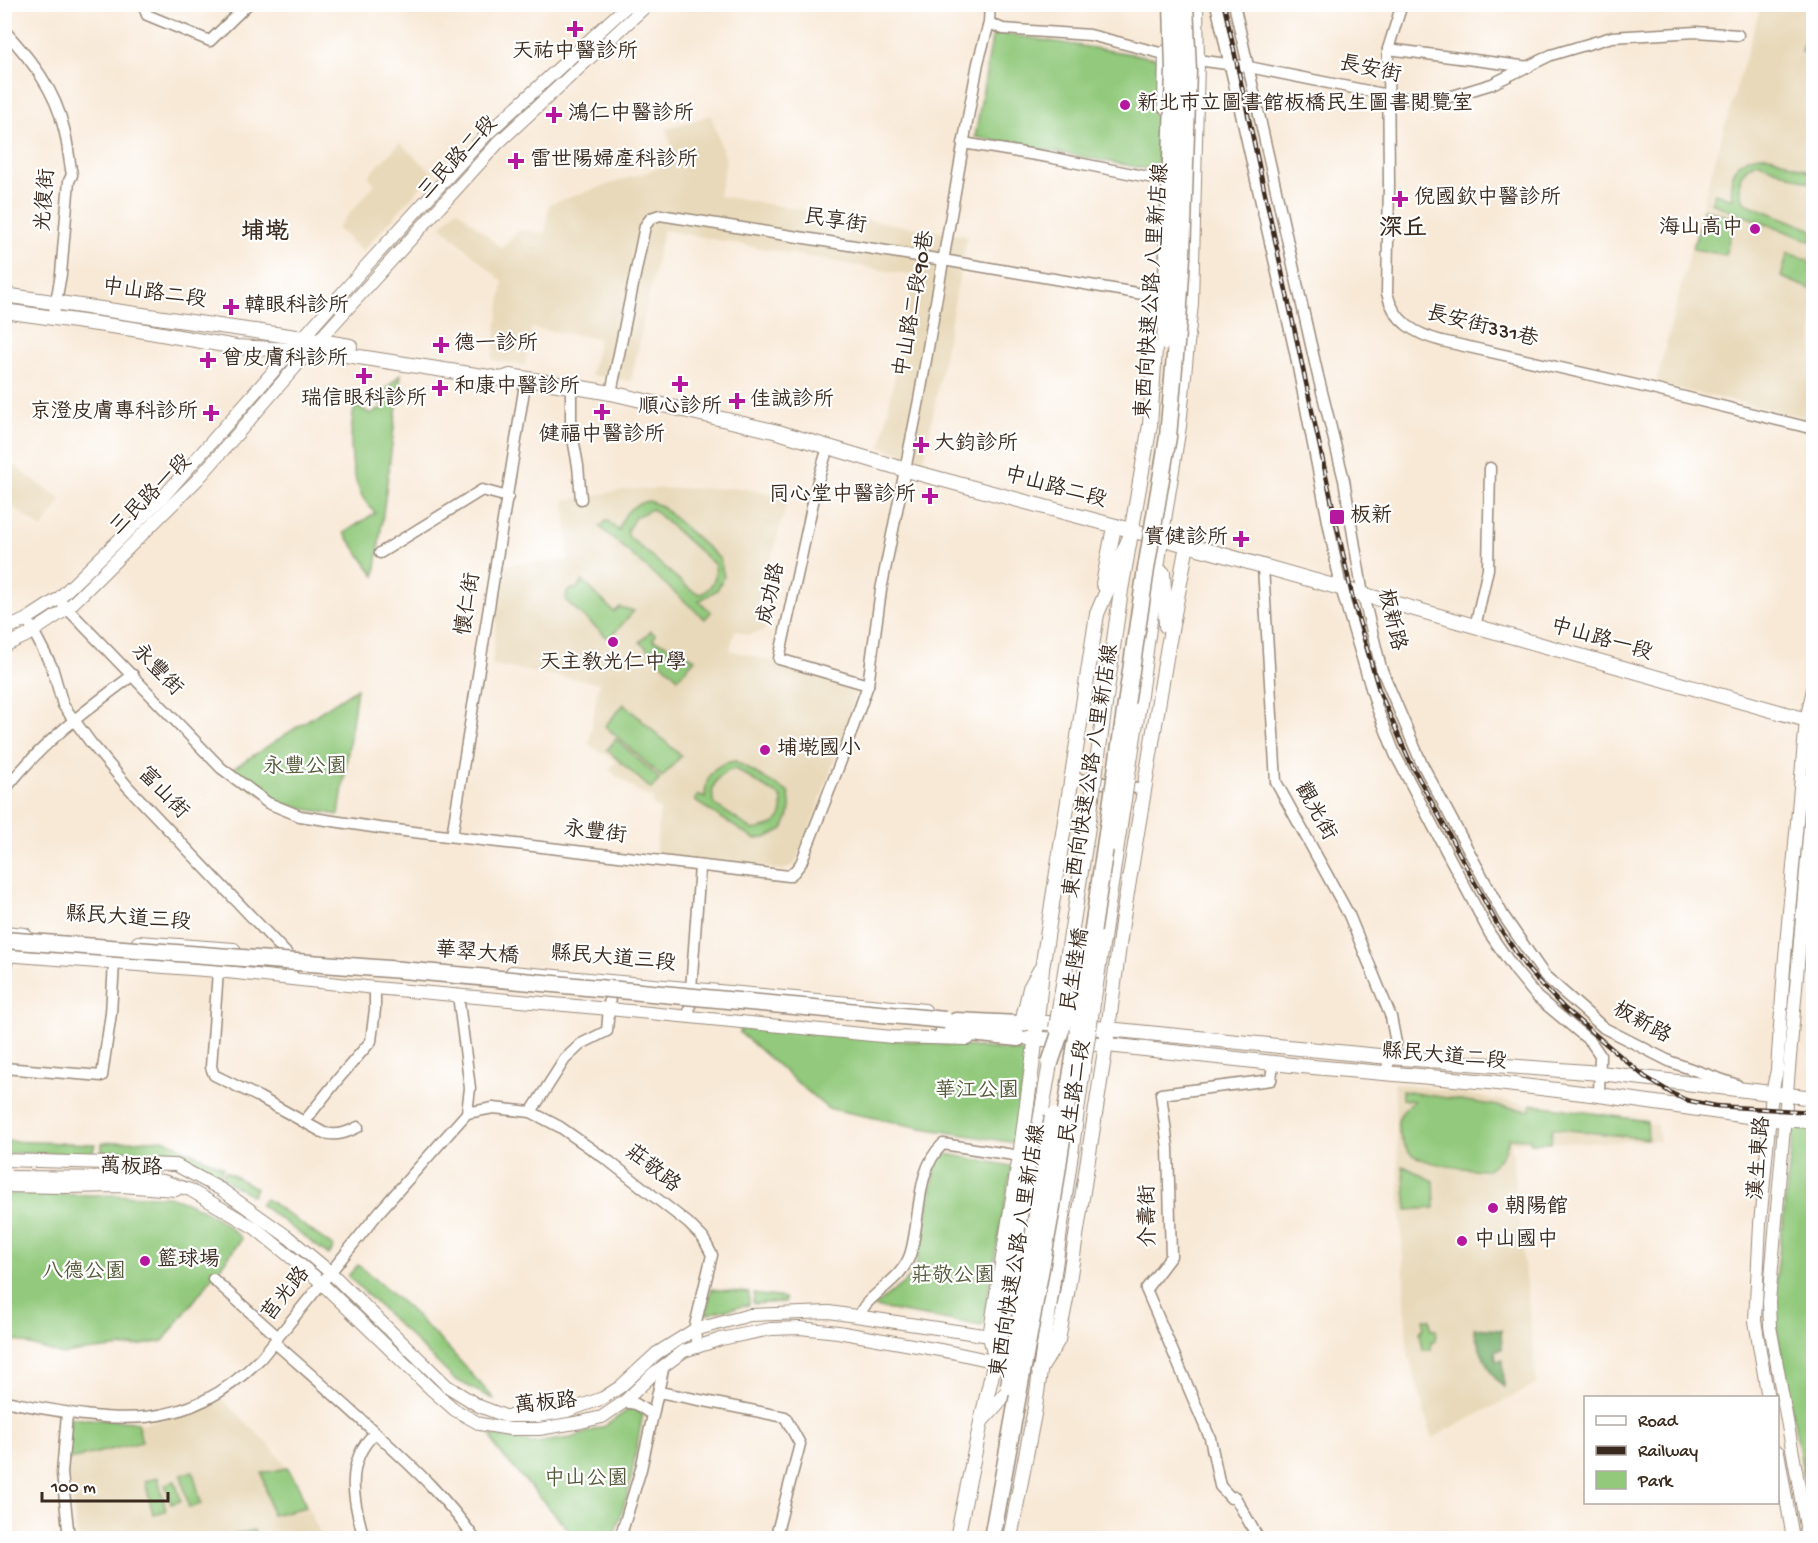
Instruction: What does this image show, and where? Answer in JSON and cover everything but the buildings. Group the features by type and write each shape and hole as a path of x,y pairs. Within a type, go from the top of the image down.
{"highway":[{"name":"東西向快速公路 八里新店線","path":"992,1539 1051,1213 1075,1004 1135,568 1158,439 1167,309 1174,82 1172,4"},
{"name":"東西向快速公路 八里新店線","path":"981,1539 1075,1004 1168,437 1182,257 1188,70 1185,4"},
{"name":"華翠大橋","path":"5,950 390,969 945,1025 1019,1028"},
{"path":"1050,1063 1075,1004"},
{"path":"1075,1004 1083,1069"}],"main road":[{"path":"1097,614 1132,532 1150,425 1159,297 1166,55 1165,4"},
{"path":"1161,539 1179,426 1191,303 1197,61 1196,4"},
{"name":"中山路二段","path":"4,295 319,340 610,393 746,424 1378,600"},
{"name":"中山路二段","path":"4,311 133,329 236,347 327,352 502,379 509,376"},
{"path":"957,1539 996,1362 996,1337 1036,1039 1042,969 1097,614 1114,527"},
{"name":"民生陸橋","path":"996,1337 1028,1196 1086,840 1121,590 1132,532"},
{"name":"民生陸橋","path":"1039,1371 1138,710 1161,539"},
{"name":"民生路二段","path":"1161,539 1168,646"},
{"name":"民生路二段","path":"1010,1539 1034,1414 1039,1371 1058,1340 1106,1044 1122,923 1187,545"},
{"name":"中山路一段","path":"1378,600 1810,721"},
{"path":"1019,1028 1030,988 1042,969"},
{"name":"縣民大道三段","path":"1019,1028 1037,1022 1072,1034"},
{"name":"縣民大道三段","path":"1019,1028 1036,1039 1072,1034"},
{"name":"縣民大道二段","path":"1072,1034 1108,1029 1389,1057 1600,1073 1814,1098"},
{"name":"縣民大道二段","path":"1072,1034 1106,1044 1599,1095 1777,1119 1814,1121"},
{"path":"981,1422 1003,1396 1016,1386 1024,1389 1029,1395 1034,1414"}],"street":[{"path":"143,4 147,15 210,41 248,4"},
{"name":"三民路二段","path":"303,338 488,134 629,4"},
{"name":"三民路二段","path":"309,351 498,143 648,4"},
{"name":"中山路二段90巷","path":"906,470 963,143 978,63 989,23 990,4"},
{"name":"板新路","path":"1216,4 1295,352 1341,588 1359,654 1392,747 1443,849 1490,934 1537,997 1591,1042 1600,1055 1599,1095"},
{"name":"板新路","path":"1234,4 1318,376 1344,480 1364,595 1381,668 1421,762 1503,915 1545,976 1604,1028 1671,1062 1752,1090"},
{"name":"長安街331巷","path":"1402,4 1388,50 1387,293 1390,305 1400,319 1417,333 1442,342 1640,386 1814,429"},
{"name":"長安街","path":"989,23 1003,29 1089,36 1197,61 1249,67 1389,95 1436,101 1492,84 1551,55 1612,37 1696,32 1738,35"},
{"name":"光復街","path":"4,30 31,59 44,78 64,128 72,175 69,181 66,228 53,319"},
{"name":"長安街","path":"1388,50 1529,67"},
{"path":"963,143 1162,180"},
{"name":"民享街","path":"610,393 645,226 651,218 660,215 943,260 1191,303"},
{"name":"三民路一段","path":"4,630 27,620 58,599 162,498 303,338"},
{"name":"三民路一段","path":"4,646 67,609 198,479 309,351"},
{"name":"懷仁街","path":"452,837 526,378"},
{"path":"571,385 571,427 581,499"},
{"name":"成功路","path":"828,447 817,484 779,659 868,685"},
{"path":"1475,627 1488,569 1490,468"},
{"name":"永豐街","path":"58,599 221,768 268,803 300,816 327,822 789,876 801,863 868,685 881,590 906,470"},
{"path":"380,553 482,490 508,497"},
{"name":"觀光街","path":"1263,567 1276,782 1349,915 1391,1017 1396,1043 1385,1073"},
{"name":"富山街","path":"27,620 52,667 63,705 74,720 128,788 287,954"},
{"path":"4,791 29,760 74,720 133,675"},
{"name":"漢生東路","path":"1805,1539 1806,1526 1768,1314 1777,1119 1772,1093 1777,1070 1783,978 1814,685"},
{"path":"1071,778 1144,789"},
{"name":"漢生東路","path":"1768,1396 1755,1321 1760,1224 1777,1119 1787,1095 1814,778"},
{"path":"690,1017 700,866"},
{"name":"縣民大道三段","path":"4,932 173,944 885,1006 1019,1028"},
{"path":"4,1068 102,1076 111,1013 114,963 108,941"},
{"path":"4,1009 5,950"},
{"name":"縣民大道三段","path":"5,950 60,961 218,972 892,1038 943,1040 1019,1028"},
{"path":"287,954 293,979"},
{"path":"218,972 211,1067 214,1075 259,1096 315,1130 333,1135 358,1127"},
{"path":"531,1112 565,1059 581,1044 607,1031 611,981"},
{"path":"304,1122 371,1041 375,988"},
{"path":"458,995 470,1088 467,1113"},
{"name":"介壽街","path":"1258,1539 1235,1497 1231,1498 1220,1486 1210,1438 1146,1289 1171,1256 1168,1148 1161,1094 1271,1080 1273,1063"},
{"name":"莊敬路","path":"467,1113 493,1108 531,1112 560,1127 610,1162 688,1223 703,1238 712,1255 694,1330 698,1346"},
{"name":"莒光路","path":"467,1113 413,1173 276,1340 455,1510 474,1539"},
{"path":"859,1315 868,1301 888,1285 910,1255 923,1186 934,1152 943,1144 1020,1156"},
{"name":"萬板路","path":"4,1160 176,1165 222,1190 252,1210 330,1272 447,1386 479,1406 505,1416 538,1416 567,1411 603,1398 620,1387 657,1353 694,1330 750,1315 829,1312 996,1337"},
{"path":"4,1169 123,1168 193,1174"},
{"path":"4,1177 135,1178 163,1180 189,1190"},
{"name":"萬板路","path":"4,1186 121,1185 189,1190 255,1228 322,1283 455,1410 480,1424 510,1430 539,1429 602,1417 624,1402 664,1365 684,1351 761,1330 800,1328 859,1336 951,1352 1039,1371"},
{"path":"4,1401 67,1414 124,1419 186,1409 219,1393 246,1373 276,1340 213,1279"},
{"path":"620,1539 641,1469 664,1365"},
{"path":"659,1392 785,1418 800,1444 777,1532"},
{"path":"624,1402 636,1404 652,1415"},
{"path":"67,1414 62,1473 69,1539"},
{"path":"364,1539 353,1495 353,1475 356,1461 368,1440 375,1433"},
{"path":"1779,1457 1794,1539"}],"shaded area":[{"name":"海山高中","path":"1761,5 1813,5 1813,419 1656,384 1705,194"},
{"path":"711,115 726,160 719,196 967,236 924,460 881,448 914,276 663,230 631,381 591,375 599,338 531,328 525,365 492,360 503,282 441,226 457,209 502,249 520,229 545,233 549,204 677,162 666,129"},
{"path":"400,143 433,173 362,252 337,228 375,184 368,176"},
{"path":"4,458 61,500 42,529 5,501"},
{"name":"天主教光仁中學","path":"740,488 788,498 756,615 768,619 764,631 747,635 735,630 730,650 860,685 816,813 795,864 784,870 655,857 660,810 653,805 653,798 641,793 609,770 616,761 589,745 599,683 492,665 502,565 568,560 565,500 630,489"},
{"path":"1813,876 1814,951 1809,951"},
{"name":"中山國中","path":"1394,1083 1658,1125 1659,1141 1511,1143 1537,1384 1432,1438 1409,1357 1407,1341"},
{"path":"222,1399 268,1444 294,1475 322,1538 77,1538 68,1470 70,1418 145,1423 191,1412"}],"green space":[{"path":"993,32 1157,58 1158,171 975,137"},
{"path":"1808,34 1813,36 1813,58 1801,51"},
{"path":"1762,155 1774,157 1813,173 1813,184 1757,162 1746,169 1740,179 1740,190 1745,203 1813,230 1813,242 1711,203 1715,193 1733,199 1731,183 1736,169 1746,159"},
{"path":"1704,209 1735,218 1725,255 1693,249"},
{"path":"1788,253 1813,262 1813,290 1781,277"},
{"path":"401,374 375,576 344,533 375,513 362,497 354,473 351,450 353,416 355,405 371,414 384,407 376,398"},
{"path":"649,501 661,506 720,559 724,577 717,590 699,601 711,612 705,619 600,527 607,520 619,531 622,520 632,507","holes":["652,509 715,565 713,582 708,589 701,594 692,591 629,537 627,532 635,517"]},
{"path":"583,581 614,612 620,607 634,611 609,639 566,601 567,591 577,588"},
{"path":"651,631 655,634 653,640 673,647 695,659 678,678 640,642"},
{"name":"永豐公園","path":"357,688 339,815 292,806 269,798 248,786 231,770"},
{"path":"624,704 681,756 662,777 605,726"},
{"path":"616,739 660,779 651,789 607,750"},
{"path":"735,761 788,792 790,811 783,829 766,838 754,839 695,801 698,795 705,798 708,778 715,768","holes":["735,769 781,797 782,811 777,821 767,827 753,830 714,804 713,792 719,777"]},
{"name":"華江公園","path":"741,1025 1027,1052 1015,1143 922,1128 827,1108 740,1033"},
{"path":"1402,1091 1531,1111 1531,1104 1647,1121 1648,1139 1552,1128 1551,1143 1531,1143 1530,1139 1509,1138 1501,1157 1486,1170 1446,1166 1416,1156 1405,1146 1398,1130 1398,1120 1402,1112 1414,1101 1402,1099"},
{"path":"1794,1125 1814,1127 1813,1522 1774,1317 1774,1296"},
{"path":"163,1139 223,1167 219,1176 196,1165 154,1157 102,1153 102,1143"},
{"path":"5,1141 95,1144 92,1154 5,1153"},
{"name":"莊敬公園","path":"947,1154 1012,1166 982,1326 874,1307 914,1274 938,1157"},
{"path":"1403,1166 1434,1181 1435,1208 1407,1210"},
{"path":"225,1171 256,1188 252,1196 221,1178"},
{"name":"八德公園","path":"5,1194 168,1196 208,1213 242,1239 163,1341 62,1355 5,1337"},
{"path":"265,1198 334,1247 329,1255 260,1204"},
{"path":"358,1265 407,1307 495,1400 454,1379 348,1276"},
{"path":"711,1289 749,1293 749,1305 706,1314"},
{"path":"754,1294 785,1298 785,1302 753,1304"},
{"path":"1424,1319 1430,1319 1431,1330 1436,1330 1435,1342 1431,1342 1431,1350 1423,1350 1420,1332 1424,1327"},
{"path":"1474,1328 1501,1330 1502,1349 1495,1350 1496,1361 1503,1360 1504,1387 1489,1369"},
{"name":"中山公園","path":"632,1407 643,1413 629,1490 613,1538 576,1538 496,1448 491,1435 532,1443 571,1438 605,1426"},
{"path":"70,1418 137,1422 142,1442 68,1460"},
{"path":"287,1468 299,1487 306,1507 272,1515 262,1473"},
{"path":"193,1471 201,1504 189,1508 181,1475"},
{"path":"158,1478 166,1511 153,1514 145,1481"},
{"path":"175,1481 181,1501 171,1504 165,1484"},
{"path":"254,1530 257,1538 222,1538"}],"railway":[{"path":"1224,4 1353,600 1379,690 1409,760 1497,924 1526,967 1565,1009 1645,1077 1686,1100 1715,1106 1814,1112"}],"place":[{"name":"天祐中醫診所","path":"575,29"},
{"name":"新北市立圖書館板橋民生圖書閱覽室","path":"1125,105"},
{"name":"鴻仁中醫診所","path":"554,115"},
{"name":"雷世陽婦產科診所","path":"516,161"},
{"name":"倪國欽中醫診所","path":"1400,199"},
{"name":"海山高中","path":"1755,229"},
{"name":"韓眼科診所","path":"231,307"},
{"name":"德一診所","path":"441,345"},
{"name":"曾皮膚科診所","path":"208,360"},
{"name":"瑞信眼科診所","path":"364,376"},
{"name":"順心診所","path":"680,384"},
{"name":"和康中醫診所","path":"440,388"},
{"name":"佳誠診所","path":"737,401"},
{"name":"健福中醫診所","path":"602,412"},
{"name":"京澄皮膚專科診所","path":"211,413"},
{"name":"大鈞診所","path":"921,445"},
{"name":"同心堂中醫診所","path":"930,496"},
{"name":"板新","path":"1337,517"},
{"name":"實健診所","path":"1241,539"},
{"name":"天主教光仁中學","path":"613,642"},
{"name":"埔墘國小","path":"765,750"},
{"name":"朝陽館","path":"1493,1208"},
{"name":"中山國中","path":"1462,1241"},
{"name":"籃球場","path":"145,1261"}],"district":[{"name":"深丘","path":"1403,230"},
{"name":"埔墘","path":"265,233"}]}
